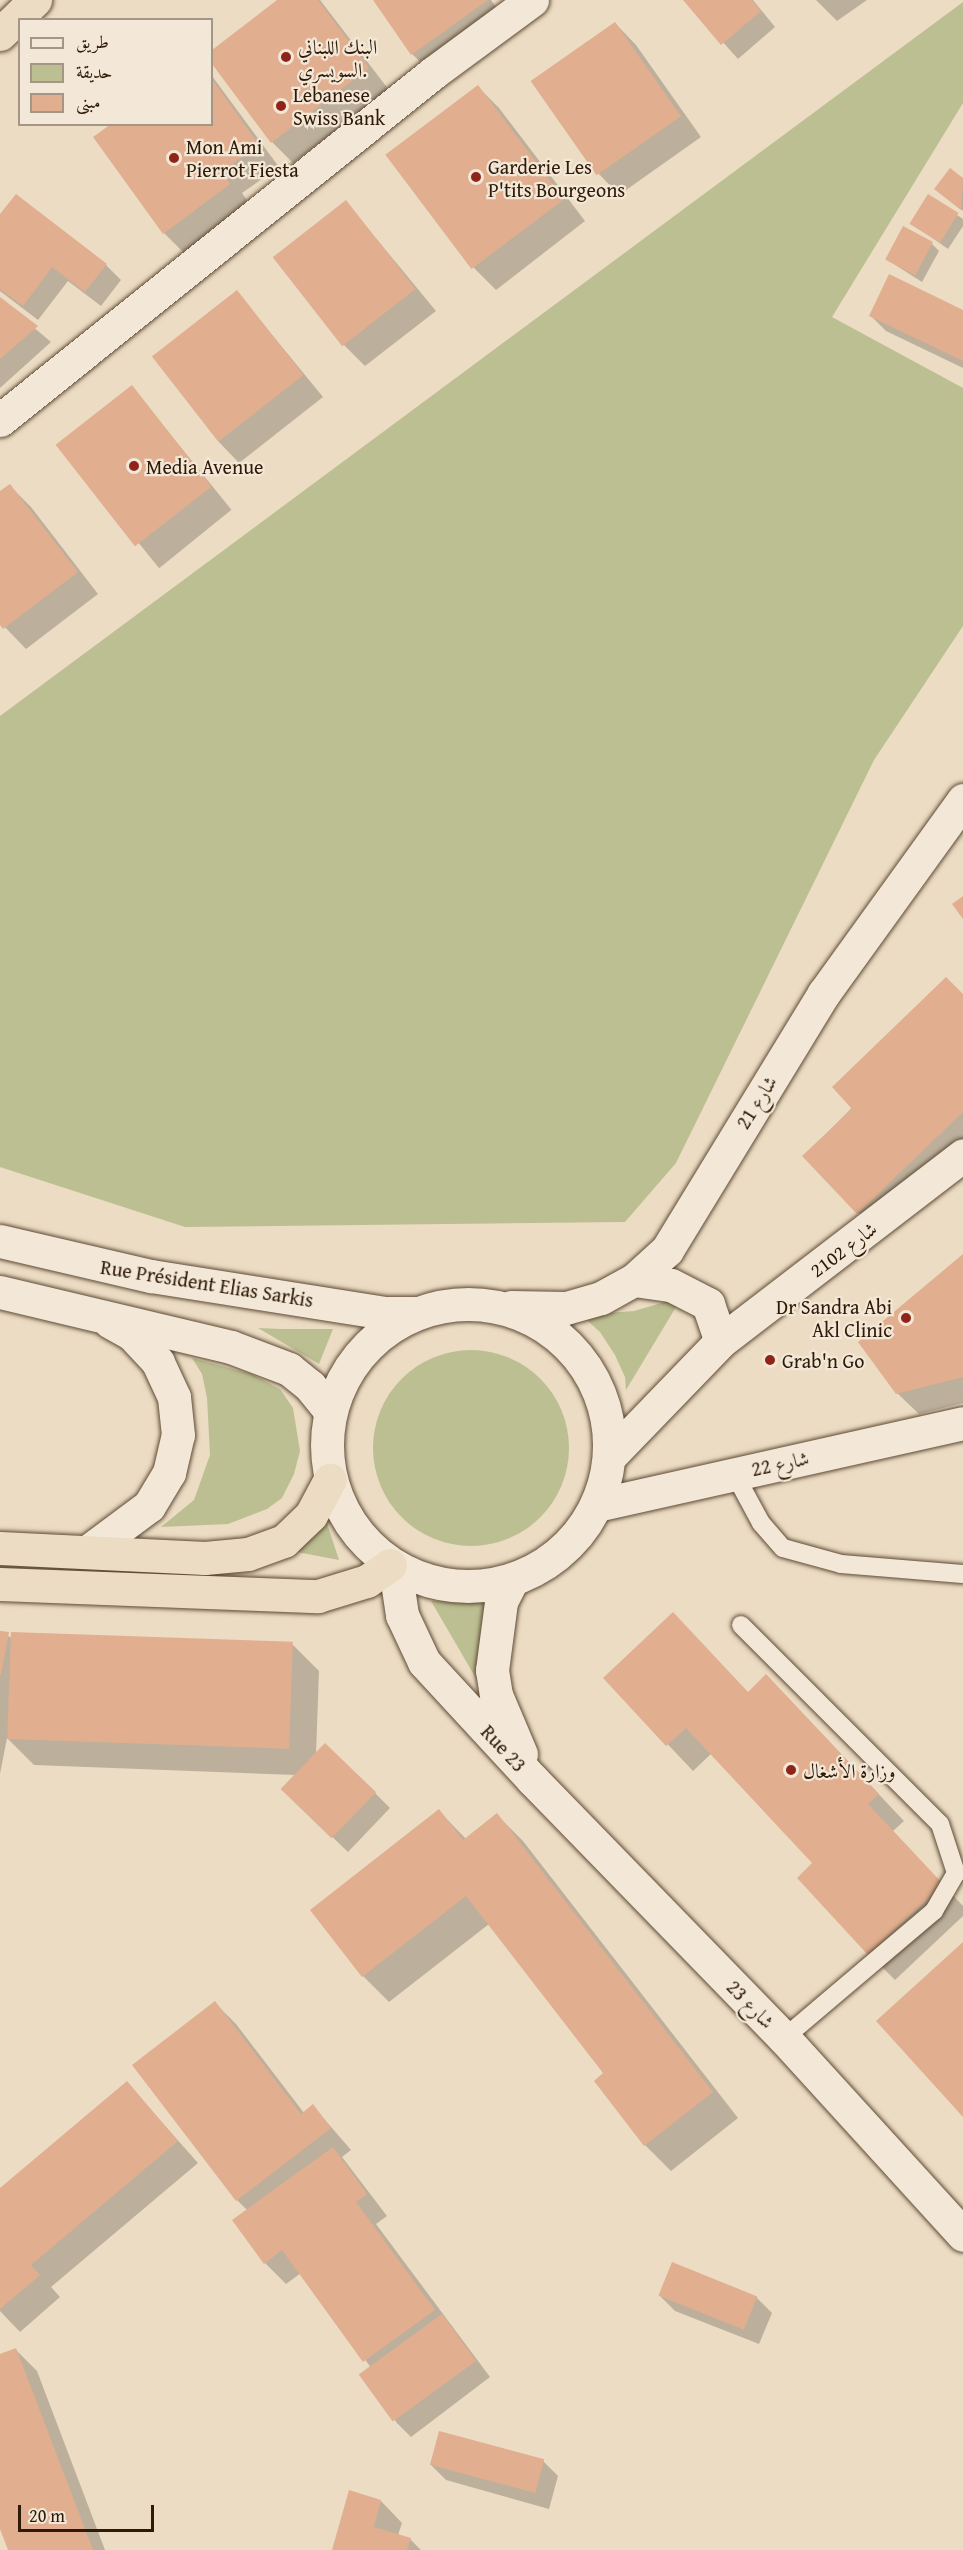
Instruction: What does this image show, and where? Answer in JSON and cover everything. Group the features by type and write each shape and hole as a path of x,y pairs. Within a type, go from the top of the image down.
{"highway":[{"path":"0,34 35,0"},
{"path":"0,1548 205,1558 249,1554 284,1541 311,1515 330,1480"},
{"path":"0,1584 318,1596 367,1581 392,1567"}],"main road":[{"path":"0,420 433,72 532,0"},
{"name":"شارع 21","path":"491,1305 566,1308 601,1298 634,1280 667,1250 824,993 963,800"},
{"name":"شارع 2102","path":"609,1457 722,1341 963,1155"},
{"name":"Rue Président Elias Sarkis","path":"0,1241 99,1266 385,1313 415,1313"},
{"path":"634,1280 671,1285 708,1304 722,1341"},
{"path":"0,1292 231,1347 289,1369 310,1386 330,1411"},
{"path":"452,1303 491,1305 531,1318 572,1350 591,1375 606,1415 609,1457 597,1505 576,1538 546,1564 511,1582 472,1588 442,1585 392,1567 352,1529 330,1480 325,1445 330,1411 342,1379 361,1352 386,1329 415,1313 452,1303"},
{"path":"87,1552 149,1506 169,1473 178,1435 174,1397 158,1362 132,1334 98,1316"},
{"name":"شارع 22","path":"597,1505 963,1423"},
{"name":"Rue 23","path":"392,1567 402,1615 424,1662 533,1780"},
{"name":"Rue 23","path":"511,1582 501,1602 492,1670 505,1720 533,1780"},
{"name":"شارع 23","path":"533,1780 784,2038 963,2235"}],"lane":[{"path":"734,1473 761,1523 783,1548 842,1564 963,1574"},
{"path":"741,1625 940,1824 956,1873 934,1911 784,2038"}],"green space":[{"path":"963,2 963,103 832,317 963,388 963,626 874,760 676,1163 625,1222 185,1227 0,1167 0,716"},
{"path":"682,1297 626,1390 625,1377 615,1355 600,1332 581,1315 634,1311"},
{"path":"258,1328 281,1329 333,1329 319,1364"},
{"path":"471,1350 499,1354 517,1362 533,1372 547,1386 565,1420 569,1448 565,1476 557,1494 547,1510 533,1524 499,1542 471,1546 443,1542 425,1534 409,1524 395,1510 377,1476 373,1448 377,1420 385,1402 395,1386 409,1372 443,1354"},
{"path":"192,1358 251,1374 280,1389 293,1408 300,1451 294,1474 282,1498 267,1509 228,1524 161,1527 194,1500 210,1455 207,1398 202,1374"},
{"path":"325,1517 339,1560 281,1549"},
{"path":"431,1601 485,1602 477,1680"}],"building":[{"name":"Lebanese Swiss Bank","path":"277,0 318,0 369,68 271,143 213,65 213,49"},
{"path":"373,0 488,0 411,55"},
{"path":"683,0 752,0 761,11 721,45"},
{"path":"615,22 681,116 597,175 531,81"},
{"name":"Mon Ami Pierrot Fiesta","path":"213,80 259,145 222,171 230,184 163,234 93,137 108,126 213,126"},
{"name":"Garderie Les P'tits Bourgeons","path":"478,85 564,199 471,269 385,155"},
{"path":"950,168 963,178 961,210 934,189"},
{"path":"16,194 107,264 85,292 52,267 23,306 0,289 0,214"},
{"path":"928,194 959,213 940,243 909,224"},
{"path":"346,200 416,289 342,346 273,257"},
{"path":"903,226 933,242 915,276 885,260"},
{"path":"889,274 963,310 963,361 869,316"},
{"path":"237,290 303,375 218,442 152,356"},
{"path":"0,297 38,326 0,359"},
{"name":"Media Avenue","path":"132,385 211,487 135,546 56,445"},
{"path":"10,484 78,572 3,629 0,625 0,491"},
{"path":"963,896 963,919 952,904"},
{"path":"946,977 963,994 963,1112 857,1214 802,1156 852,1109 832,1087"},
{"path":"963,1254 963,1377 896,1394 858,1342"},
{"name":"وزارة الأشغال","path":"673,1612 748,1692 766,1674 879,1794 868,1804 943,1884 868,1955 797,1878 812,1863 686,1728 666,1746 603,1678"},
{"path":"0,1631 9,1632 1,1675 0,1675"},
{"path":"11,1632 293,1642 289,1749 7,1739"},
{"path":"325,1743 376,1792 332,1838 281,1789"},
{"path":"439,1809 463,1840 497,1813 713,2092 644,2146 594,2081 603,2073 466,1896 362,1977 310,1910"},
{"path":"963,1942 963,2117 876,2021"},
{"path":"215,2001 301,2114 313,2104 331,2128 236,2201 132,2065"},
{"path":"127,2081 178,2141 31,2265 40,2275 0,2309 0,2188"},
{"path":"333,2147 367,2194 356,2202 435,2310 363,2362 282,2250 264,2264 232,2220"},
{"path":"672,2262 757,2296 744,2330 659,2295"},
{"path":"442,2314 476,2361 393,2421 359,2375"},
{"path":"16,2348 93,2550 8,2550 0,2529 0,2354"},
{"path":"439,2431 544,2459 535,2493 430,2465"},
{"path":"349,2490 381,2500 374,2527 411,2538 407,2550 332,2550"}],"place":[{"name":"البنك اللبناني السويسري.","path":"286,57"},
{"name":"Lebanese Swiss Bank","path":"281,106"},
{"name":"Mon Ami Pierrot Fiesta","path":"174,158"},
{"name":"Garderie Les P'tits Bourgeons","path":"476,177"},
{"name":"Media Avenue","path":"134,466"},
{"name":"Dr Sandra Abi Akl Clinic","path":"906,1318"},
{"name":"Grab'n Go","path":"770,1360"},
{"name":"وزارة الأشغال","path":"791,1770"}]}
